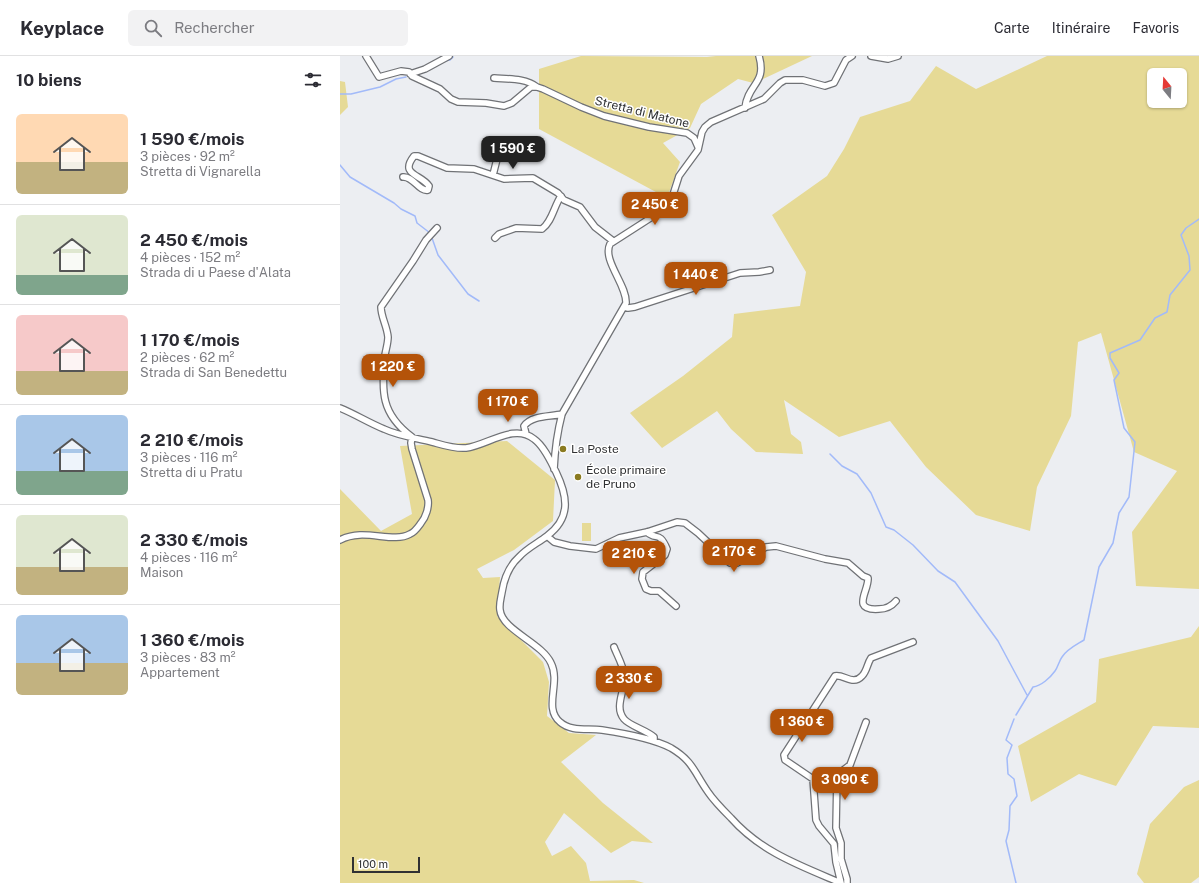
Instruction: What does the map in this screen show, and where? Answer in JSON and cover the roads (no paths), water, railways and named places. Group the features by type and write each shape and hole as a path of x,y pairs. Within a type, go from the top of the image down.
{"street":[{"path":"366,56 379,77 401,71 409,72 426,83 436,87 451,99 458,102 486,103 504,106 512,103 527,90 537,87"},
{"path":"410,74 425,69 449,56"},
{"path":"745,108 749,92 762,73 762,66 759,56"},
{"path":"554,469 555,448 562,414 624,307 626,298 609,251 609,247 613,241 636,228 671,201 679,176 693,158 702,132 711,122 745,108 764,98 780,82 785,80 803,80 830,86 834,84 846,60 852,56"},
{"path":"871,56 882,59 898,56"},
{"name":"Stretta di Matone","path":"494,78 532,83 537,87 604,116 649,127 687,133 694,138 698,147"},
{"path":"493,175 499,152"},
{"path":"403,177 408,177 424,190 428,190 429,186 427,183 410,172 408,166 414,156 418,156 447,168 474,169 504,179 533,178 558,193 564,200 580,207 595,228 613,241"},
{"path":"495,238 499,234 516,228 542,230 546,227 561,196"},
{"path":"412,437 395,423 387,406 383,384 388,336 381,313 381,307 426,240 437,228"},
{"path":"624,307 635,307 740,273 770,270"},
{"path":"340,407 384,429 453,448 467,448 504,436 519,433 526,434 537,441 554,469 563,491 565,500 563,518 558,527 526,550 511,566 503,583 499,608 504,619 510,626 540,649 551,662 555,679 552,701 552,711 554,716 566,727 601,730 654,741 665,745 687,759 708,793 732,820 756,842 795,864 841,883"},
{"path":"504,436 507,432 524,426 526,423 537,418 562,414"},
{"path":"524,426 526,434"},
{"path":"340,540 348,536 358,534 391,537 403,536 411,534 423,521 429,506 412,449 412,437"},
{"path":"547,536 554,542 570,546 596,549 619,538 647,532 677,522 685,523 730,563 734,564 766,548 776,546 825,559 848,563 863,576 868,578 862,600 863,604 870,609 884,609 893,605 896,601"},
{"path":"647,532 650,535 659,536 663,540 667,549 665,555 643,572 642,579 646,589 651,591 659,591 676,606"},
{"path":"841,883 836,862 834,844 816,820 813,779 785,760 784,755 834,676 838,675 850,680 857,680 862,677 871,658 913,642"},
{"path":"614,647 624,673 624,681 620,698 621,713 625,720 650,733 654,737 654,741"},
{"path":"846,883 847,879 841,859 841,843 836,828 837,775 850,764 866,722"}],"waterway":[{"path":"444,61 450,60 453,57"},
{"path":"340,94 351,94 380,87 396,79 406,77"},
{"path":"340,165 350,177 394,203 401,209 415,216 417,223 430,233"},
{"path":"1016,715 1033,687 1048,679 1053,674 1064,654 1084,640 1099,567 1113,543 1119,513 1129,497 1135,442 1124,428 1114,380 1119,373 1110,358 1110,353 1140,340 1155,318 1167,312 1170,295 1190,270 1189,256 1181,235 1186,228 1199,219"},
{"path":"432,238 438,255 468,294 479,301"},
{"path":"830,454 842,466 857,474 871,493 886,527 894,530 913,545 938,571 955,582 998,641 1027,695"},
{"path":"1014,719 1006,740 1012,745 1007,758 1008,774 1014,779 1017,796 1010,806 1009,830 1006,841 1016,883"}],"place":[{"name":"La Poste","path":"563,449"},
{"name":"École primaire de Pruno","path":"578,477"}]}
